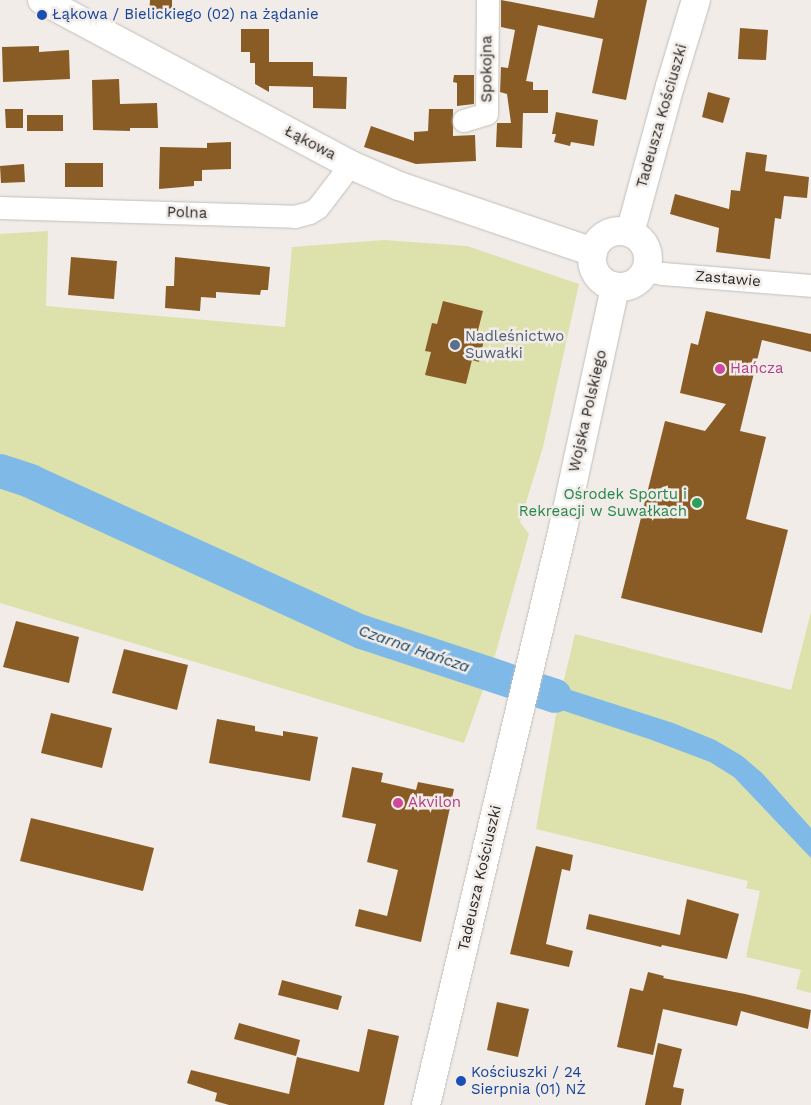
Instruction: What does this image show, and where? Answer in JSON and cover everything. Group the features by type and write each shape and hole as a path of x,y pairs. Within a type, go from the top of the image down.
{"street":[{"name":"Łąkowa","path":"42,0 351,165 408,189 592,252"},
{"name":"Spokojna","path":"464,121 487,114 488,0"},
{"path":"670,86 683,0"},
{"name":"Tadeusza Kościuszki","path":"630,233 670,86 696,0"},
{"name":"Polna","path":"0,208 295,217 310,213 318,208 351,165"},
{"path":"612,232 630,233 644,244 647,252 645,270 632,284 615,287 604,283 597,276 593,268 592,252 604,235 612,232"},
{"name":"Zastawie","path":"645,270 663,274 811,286"},
{"name":"Wojska Polskiego","path":"533,651 563,528 615,287"},
{"name":"Tadeusza Kościuszki","path":"426,1105 533,651"}],"green space":[{"path":"48,231 46,306 285,327 292,247 384,240 467,246 579,284 543,447 520,522 529,534 494,659 464,743 0,603 0,234"},
{"path":"811,612 811,993 796,989 801,970 746,957 760,891 746,888 748,881 536,829 557,709 575,634 791,690"}],"water":[{"path":"527,676 673,723 715,740 742,756 762,773 811,828 811,858 734,777 710,762 649,739 522,697"}],"building":[{"path":"150,0 172,0 172,18 149,17"},
{"path":"501,0 594,18 598,0 647,0 626,100 592,93 603,39 538,25 526,81 533,82 533,90 548,90 548,113 523,113 522,148 496,147 497,123 511,123 507,94 500,92 501,67 508,68 515,30 501,27"},
{"path":"740,28 768,30 766,60 738,59"},
{"path":"241,29 269,29 269,62 313,62 313,76 347,77 346,109 313,108 313,87 269,86 269,92 255,84 255,63 250,63 250,52 241,52"},
{"path":"39,46 39,52 69,50 70,79 3,82 2,47"},
{"path":"454,75 474,75 474,104 457,106 457,83 453,82"},
{"path":"119,79 120,104 157,103 158,128 130,128 130,131 93,130 92,80"},
{"path":"708,92 730,98 723,123 702,117"},
{"path":"5,109 23,109 23,128 6,128"},
{"path":"429,109 453,109 453,136 475,135 476,161 416,164 364,147 371,126 414,141 414,132 428,131"},
{"path":"556,112 598,120 594,146 571,142 570,146 554,142 556,134 552,134"},
{"path":"27,115 63,115 63,131 27,131"},
{"path":"231,142 231,169 202,170 202,181 194,181 194,186 159,189 160,147 207,148 207,143"},
{"path":"746,152 767,155 765,171 809,177 807,198 784,196 781,219 775,218 770,259 716,252 719,228 670,214 675,194 729,209 731,190 740,191"},
{"path":"65,163 103,163 103,187 65,187"},
{"path":"24,164 25,182 1,183 0,166"},
{"path":"71,257 117,261 114,299 68,295"},
{"path":"175,257 270,267 268,290 261,290 260,295 216,292 216,298 201,297 200,311 165,308 166,286 174,286"},
{"name":"Nadleśnictwo Suwałki","path":"443,301 483,311 476,338 484,340 479,362 472,360 466,384 425,375 431,352 425,351 432,323 437,324"},
{"name":"Ośrodek Sportu i Rekreacji w Suwałkach","path":"706,311 811,334 811,352 762,340 740,431 766,437 746,519 788,530 762,633 621,598 665,421 705,431 726,404 680,393 691,343 698,345"},
{"path":"16,621 79,637 69,683 3,667"},
{"path":"124,649 188,665 177,710 112,693"},
{"path":"51,713 112,728 102,768 41,753"},
{"path":"217,719 255,726 255,731 283,736 283,731 318,737 310,781 209,763"},
{"path":"352,767 383,773 381,782 416,790 418,782 454,789 421,942 355,926 359,909 387,916 398,870 367,862 376,824 342,817"},
{"path":"31,818 154,848 143,891 20,861"},
{"path":"536,846 573,855 570,871 562,869 546,944 573,951 569,967 510,954"},
{"path":"687,899 739,914 727,959 662,945 661,947 586,929 589,914 680,935"},
{"path":"648,972 664,976 663,978 745,994 811,1010 808,1029 741,1011 737,1026 663,1009 653,1055 617,1047 630,988 643,991"},
{"path":"282,980 342,996 338,1010 278,995"},
{"path":"497,1002 529,1009 518,1057 487,1050"},
{"path":"239,1023 300,1040 296,1056 234,1039"},
{"path":"368,1029 399,1036 384,1105 229,1105 215,1101 217,1093 187,1083 191,1070 289,1094 297,1057 359,1072"},
{"path":"658,1043 682,1049 673,1087 684,1089 681,1105 645,1105"}],"waterway":[{"name":"Czarna Hańcza","path":"0,471 30,481 362,632 555,696"}],"place":[{"name":"Łąkowa / Bielickiego (02) na żądanie","path":"42,15"},
{"name":"Nadleśnictwo Suwałki","path":"455,345"},
{"name":"Hańcza","path":"720,369"},
{"name":"Ośrodek Sportu i Rekreacji w Suwałkach","path":"697,503"},
{"name":"Akvilon","path":"398,803"},
{"name":"Kościuszki / 24 Sierpnia (01) NŻ","path":"461,1081"}]}
